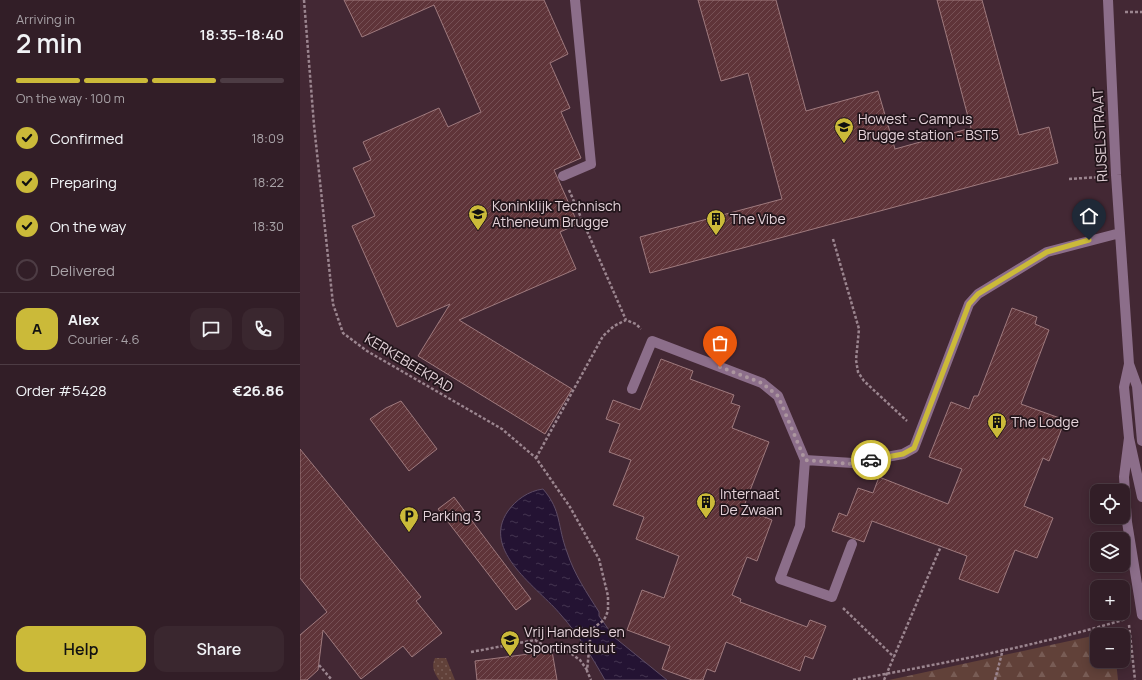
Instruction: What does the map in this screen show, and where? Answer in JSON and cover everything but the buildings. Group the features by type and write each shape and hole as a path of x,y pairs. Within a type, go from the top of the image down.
{"street":[{"path":"563,176 591,164 574,0"},
{"name":"RIJSELSTRAAT","path":"1108,0 1116,175 1129,364 1136,386 1142,441"},
{"path":"805,460 853,464 903,454 914,448 969,304 978,294 1047,252 1120,233"},
{"path":"632,389 652,341 762,383 778,396 805,460 800,526 780,579 832,597 852,544"},
{"name":"RIJSELSTRAAT","path":"1129,364 1124,386 1129,438 1142,497"},
{"name":"RIJSELSTRAAT","path":"1129,438 1124,477 1127,522 1142,615"}],"path":[{"name":"KERKEBEEKPAD","path":"304,0 314,125 332,297 343,333 367,352 502,429 536,458 570,507 599,559 608,596 608,611 604,620 591,630 587,659 587,670 591,680"},
{"path":"1069,179 1116,175"},
{"path":"563,176 626,320 636,324 652,341"},
{"path":"833,239 858,321 859,329 856,360 858,372 864,381 897,413 920,432"},
{"path":"536,458 603,336 614,326 626,320"},
{"path":"884,680 941,546"},
{"path":"832,597 894,657"},
{"path":"853,680 1003,649 1124,620"},
{"path":"471,652 535,640 551,650 569,652 580,660 587,670"},
{"path":"994,680 1003,649"},
{"path":"319,665 332,680"}],"green space":[{"path":"1090,637 1090,668 1117,668 1118,680 889,680"},
{"path":"435,658 446,658 455,680 439,680 433,664"}],"water":[{"path":"543,489 553,504 573,568 599,612 599,616 614,637 667,680 605,680 590,654 573,630 551,604 516,568 507,554 501,540 501,526 508,511 515,503 532,492"}],"way so far":[{"path":"720,367 762,383 778,396 805,460 853,464 871,460"}],"place":[{"name":"Howest - Campus Brugge station - BST5","path":"844,144"},
{"name":"Koninklijk Technisch Atheneum Brugge","path":"478,231"},
{"name":"The Vibe","path":"716,236"},
{"name":"The Lodge","path":"997,439"},
{"name":"Internaat De Zwaan","path":"706,519"},
{"name":"Parking 3","path":"409,533"},
{"name":"Vrij Handels- en Sportinstituut","path":"510,657"}],"route":[{"path":"871,460 903,454 914,448 969,304 978,294 1047,252 1089,240"}]}
